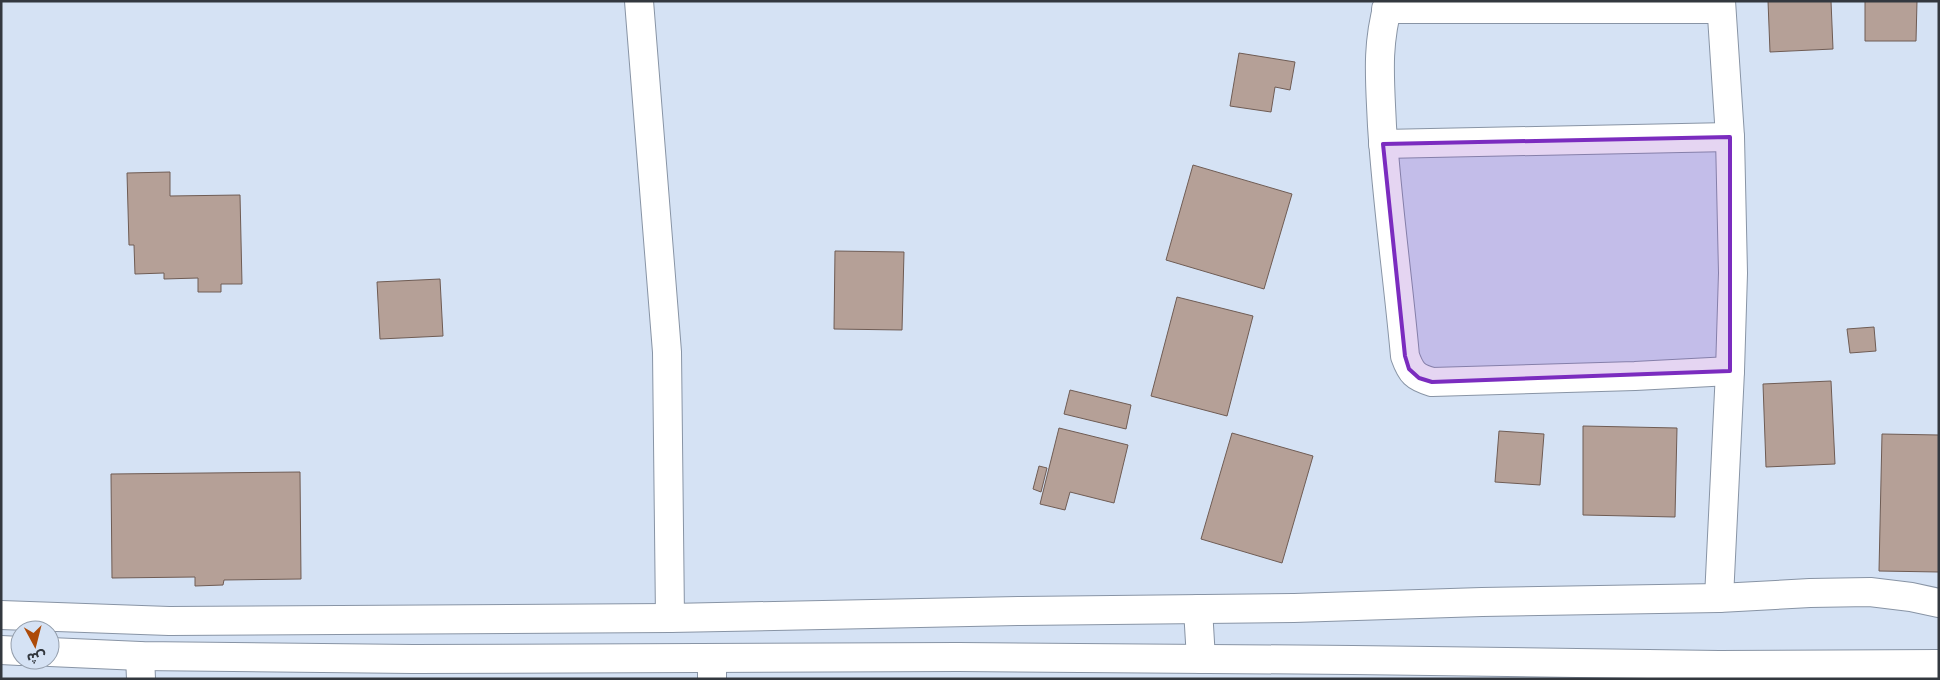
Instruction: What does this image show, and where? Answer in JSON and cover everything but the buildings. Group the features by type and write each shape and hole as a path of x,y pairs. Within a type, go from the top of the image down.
{"street":[{"path":"639,1 667,352 670,618"},
{"path":"1719,598 1730,371 1733,273 1730,137 1721,5 1388,5 1379,47 1379,60 1384,144 1405,356 1409,369 1419,378 1432,382 1730,371"},
{"path":"1384,144 1730,137"},
{"path":"1,615 169,622 670,618 1294,608 1719,598 1870,592 1911,597 1939,603"},
{"path":"1198,609 1201,659"},
{"path":"60,654 140,667 413,659 712,668 958,657 1719,665 1939,664"}],"highlighted area":[{"path":"1730,137 1730,371 1432,382 1419,378 1409,369 1405,356 1383,144"}]}
